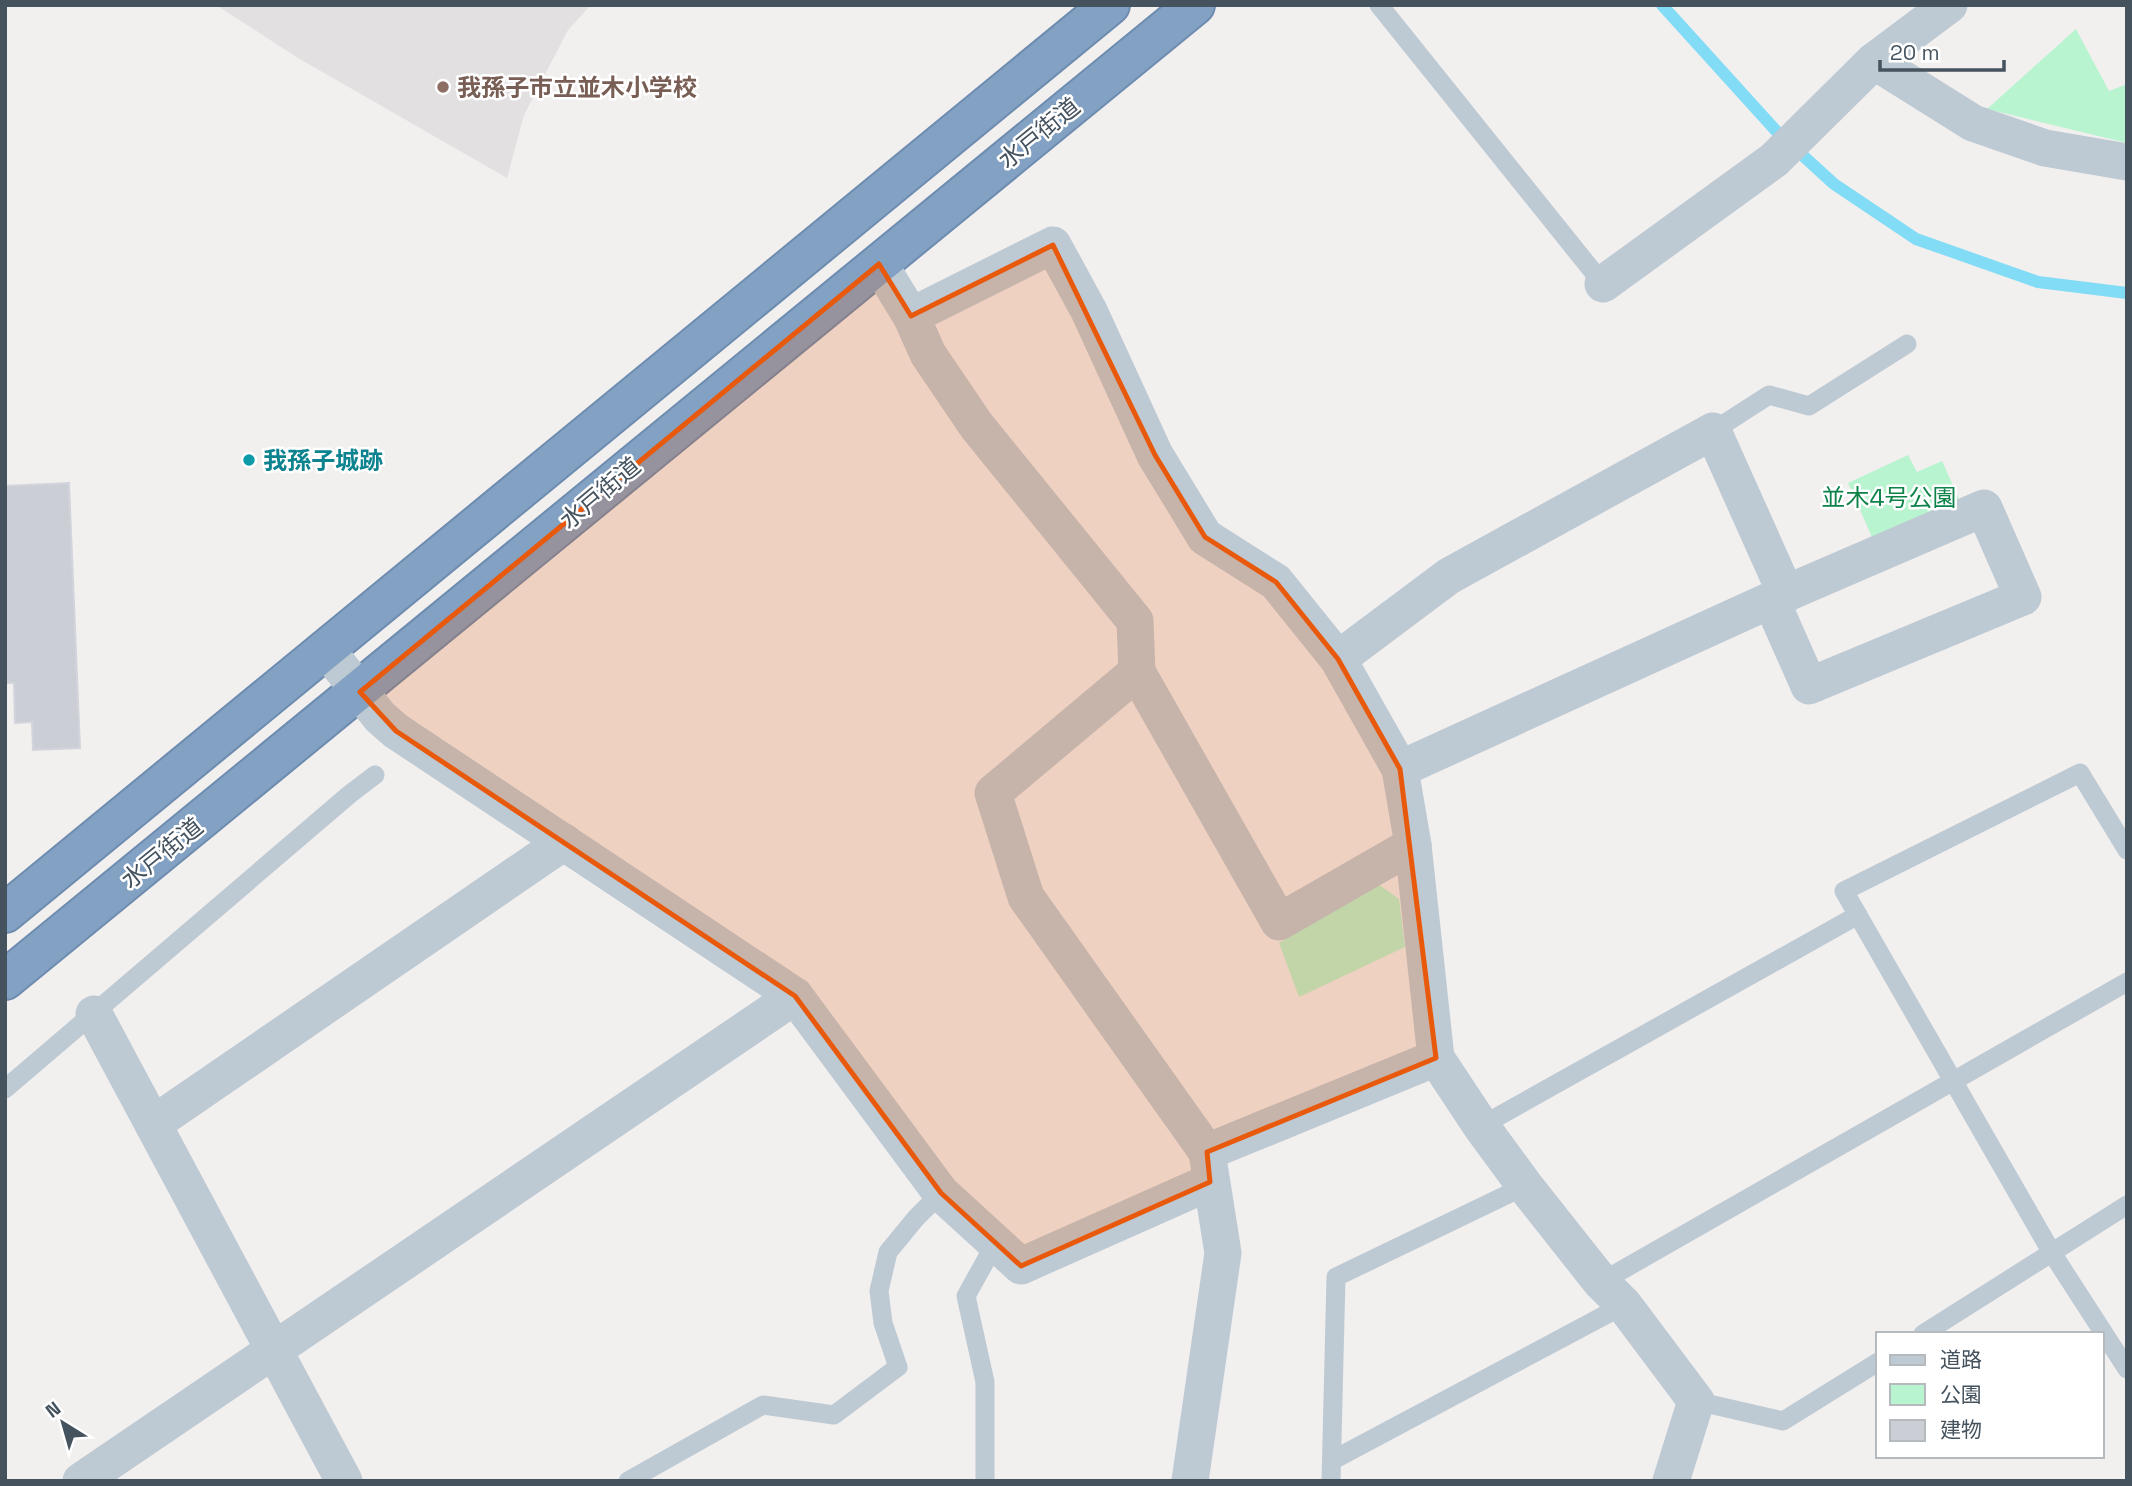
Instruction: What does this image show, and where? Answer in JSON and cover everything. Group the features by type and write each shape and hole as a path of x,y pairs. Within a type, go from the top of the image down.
{"highway":[{"path":"5,913 1110,5"},
{"name":"水戸街道","path":"5,980 360,692 1195,5"}],"street":[{"path":"1603,284 1774,160 1874,61 1948,5"},
{"path":"1874,61 1973,124 2045,148 2127,162"},
{"path":"911,316 1053,245 1089,311 1155,455 1205,537 1276,582 1338,659 1400,769 1413,845 1436,1058 1525,1186 1696,1401 1671,1481"},
{"path":"879,264 911,316 928,354 976,425 1135,621 1137,672 1279,922 1413,845"},
{"path":"1338,659 1449,576 1713,431 1778,597 1809,686 2023,597 1984,508 1778,597 1400,769"},
{"path":"326,649 380,717 397,731 795,996 942,1193 1021,1266 1209,1167 1436,1058"},
{"path":"1137,672 993,793 1026,897 1209,1167 1223,1253 1190,1481"},
{"path":"153,1124 564,842"},
{"path":"81,1481 795,996"},
{"path":"94,1014 344,1481"}],"lane":[{"path":"1379,5 1603,284"},
{"path":"1713,431 1769,395 1809,406 1907,344"},
{"path":"2103,1332 2052,1253 1844,891 2080,773 2127,850"},
{"path":"5,1089 375,775"},
{"path":"1481,1126 1858,915"},
{"path":"1332,1460 1612,1293 1952,1081 2127,982"},
{"path":"1331,1481 1336,1277 1525,1186"},
{"path":"628,1481 763,1405 834,1415 898,1367 883,1323 879,1291 888,1252 916,1218 942,1193"},
{"path":"1926,1332 2127,1205"},
{"path":"985,1481 985,1382 965,1296 996,1242"},
{"path":"2104,1333 2127,1369"},
{"path":"1696,1401 1783,1421 1876,1363"}],"highlighted area":[{"path":"1053,245 1155,455 1205,537 1276,582 1338,659 1400,769 1436,1058 1207,1152 1210,1182 1021,1266 941,1193 795,996 396,731 360,692 879,264 911,316"}],"shaded area":[{"name":"我孫子市立並木小学校","path":"216,5 591,5 568,30 524,115 507,178 298,58"}],"green space":[{"path":"2076,29 2109,91 2127,84 2127,143 1987,109"},
{"name":"並木4号公園","path":"1908,455 1917,472 1942,461 1959,499 1872,537 1848,483"},
{"path":"1378,884 1399,899 1405,947 1299,997 1279,943"}],"building":[{"path":"69,483 80,748 33,750 32,722 15,723 14,683 5,683 5,486"}],"waterway":[{"path":"1662,5 1778,133 1834,184 1916,239 2038,282 2127,293"}],"place":[{"name":"我孫子市立並木小学校","path":"443,87"},
{"name":"我孫子城跡","path":"249,460"}]}
